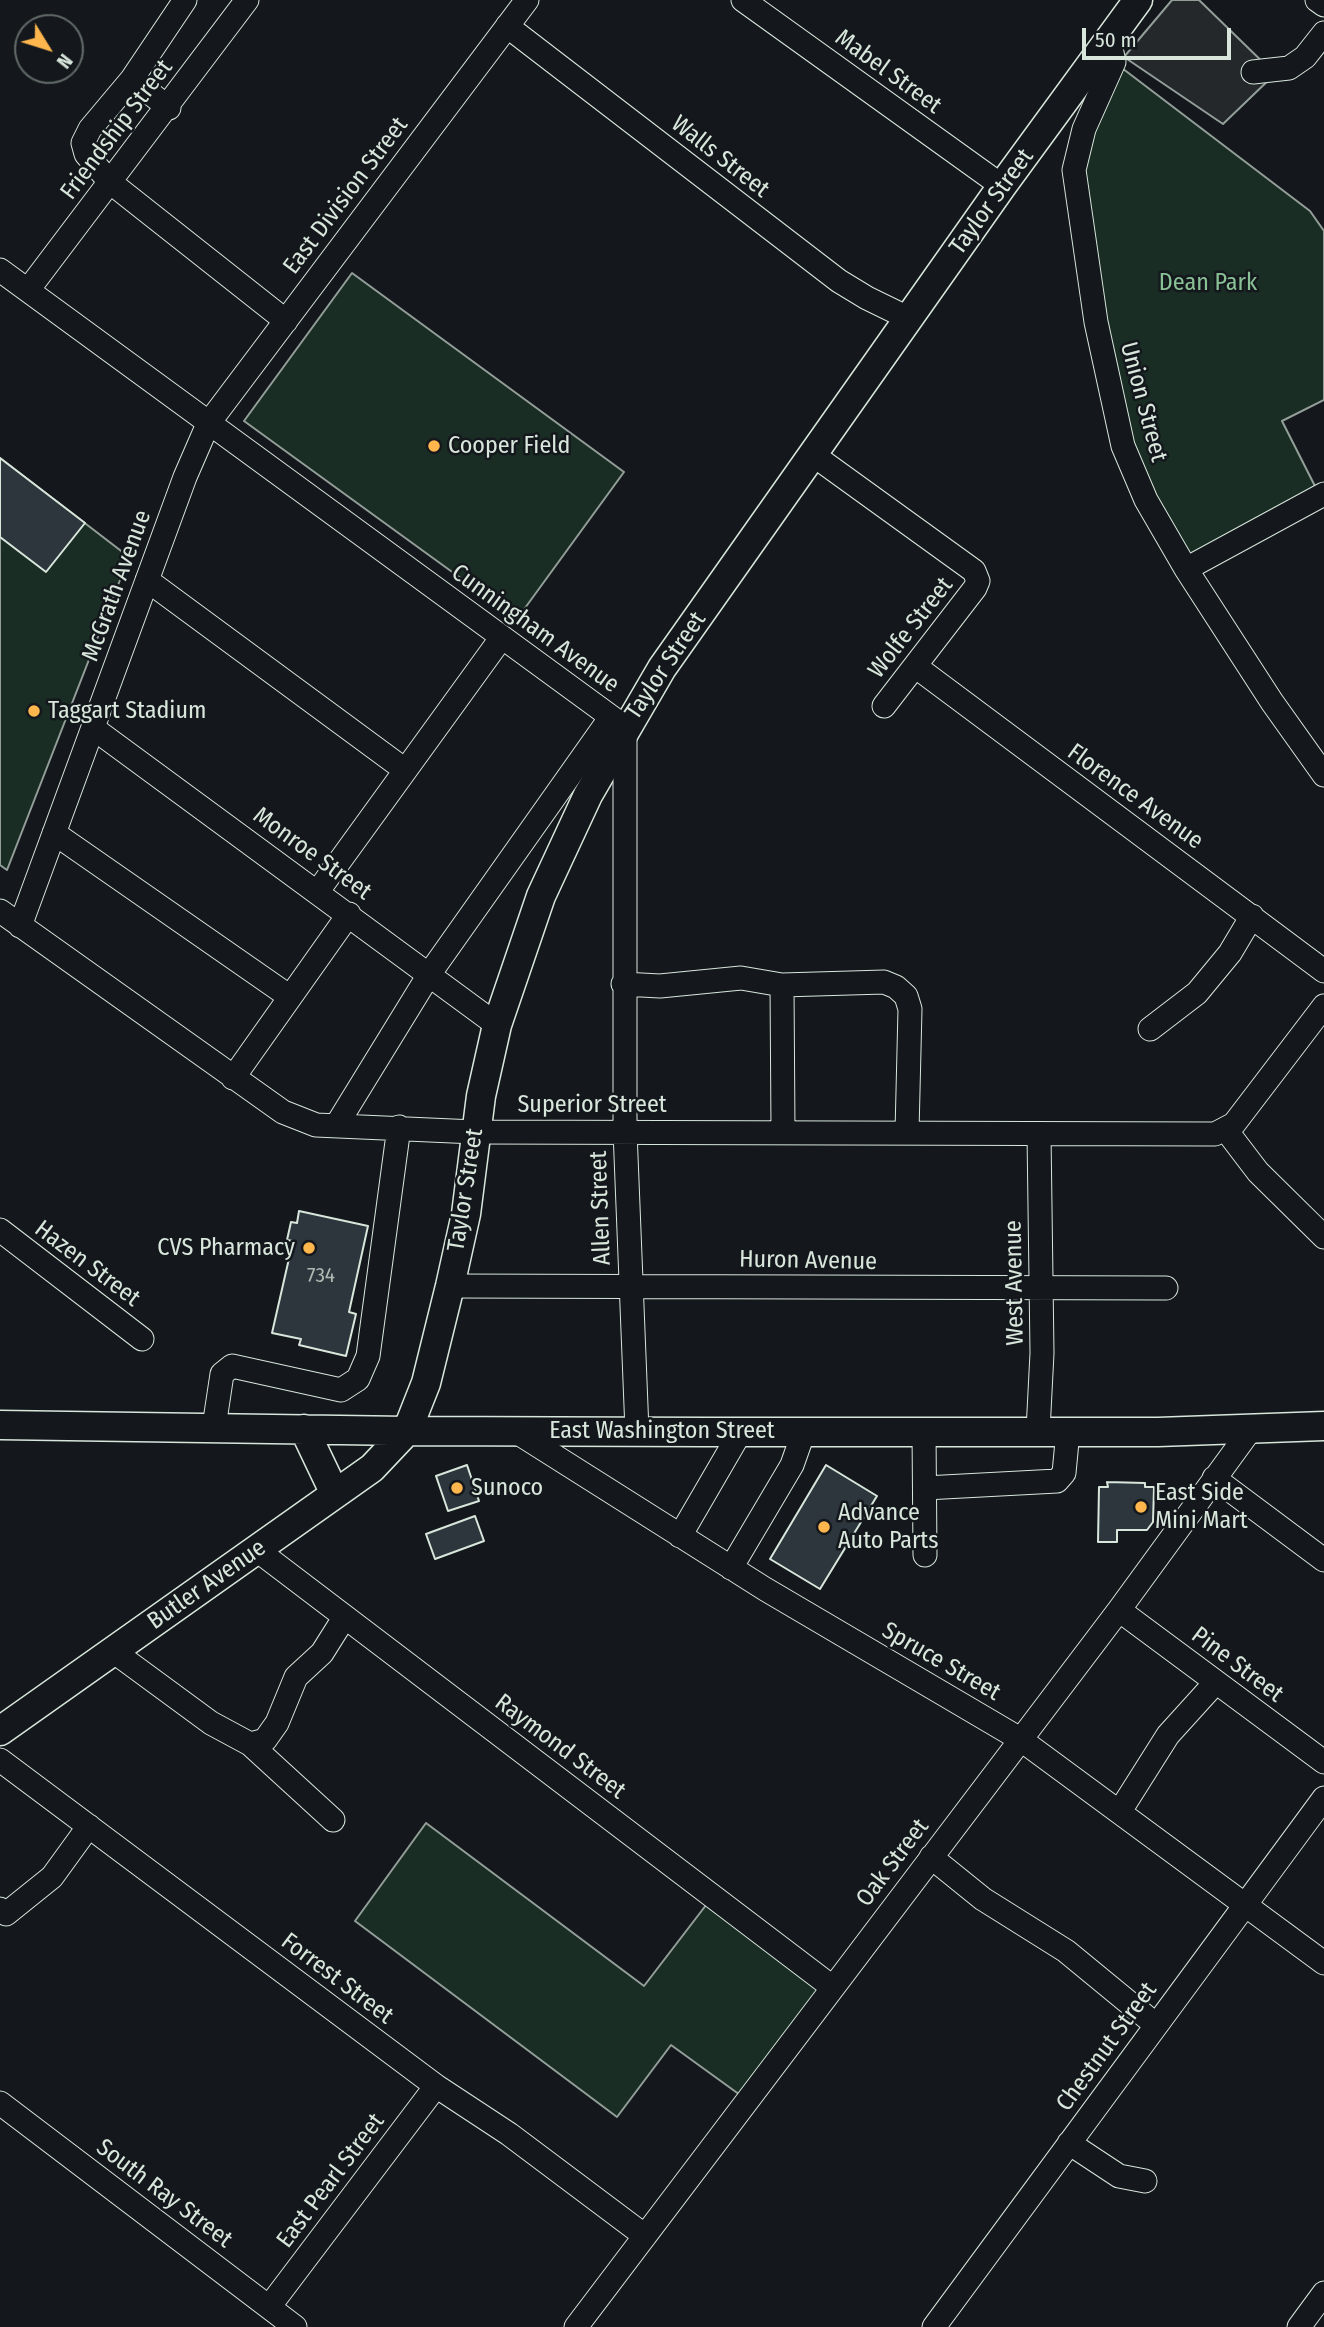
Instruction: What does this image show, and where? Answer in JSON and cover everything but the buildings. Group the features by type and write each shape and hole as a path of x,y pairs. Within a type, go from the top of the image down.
{"main road":[{"name":"Taylor Street","path":"407,1431 426,1383 466,1214 475,1132 497,1025 517,961 552,872 618,722 662,668 1002,186 1138,0"},
{"name":"East Washington Street","path":"0,1425 407,1431 741,1432 1068,1431 1324,1426"},
{"path":"304,1429 335,1494"},
{"name":"Butler Avenue","path":"0,1731 372,1468 407,1431"}],"street":[{"path":"185,0 132,79 112,101 83,143 86,155 110,182 286,321"},
{"name":"Friendship Street","path":"28,290 169,108 247,0"},
{"name":"East Division Street","path":"208,424 527,0"},
{"name":"Mabel Street","path":"743,0 1002,186"},
{"path":"1317,0 1324,5"},
{"name":"Walls Street","path":"507,26 839,281 908,318"},
{"path":"1253,72 1289,68 1306,58 1324,33"},
{"name":"Union Street","path":"1109,39 1114,62 1084,129 1074,170 1081,235 1107,381 1123,446 1146,500 1186,569 1272,702 1324,775"},
{"path":"132,79 169,108"},
{"name":"Cunningham Avenue","path":"0,270 618,722 622,984"},
{"name":"McGrath Avenue","path":"20,926 147,580 208,424"},
{"name":"Wolfe Street","path":"812,454 974,571 978,580 975,589 884,706"},
{"path":"1186,569 1324,494"},
{"path":"147,580 405,770"},
{"path":"317,891 502,637"},
{"name":"Florence Avenue","path":"915,666 1324,971"},
{"name":"Taylor Street","path":"337,1126 430,974 618,722"},
{"name":"Monroe Street","path":"93,728 497,1025"},
{"path":"54,834 290,997"},
{"name":"Superior Street","path":"0,911 233,1078 299,1120 337,1126 475,1132 1215,1134 1226,1130"},
{"path":"233,1078 349,914"},
{"path":"1150,1029 1180,1008 1205,984 1230,953 1252,916"},
{"path":"622,984 660,986 741,978 782,985 884,982 897,987 906,996 910,1009 907,1132"},
{"name":"Allen Street","path":"622,984 629,1285 637,1431"},
{"path":"782,985 785,1072 783,1131"},
{"path":"1324,1006 1234,1124 1226,1130 1258,1172 1324,1237"},
{"path":"214,1427 222,1374 232,1366 341,1390 358,1379 368,1356 399,1127"},
{"name":"West Avenue","path":"1038,1431 1041,1286 1039,1134"},
{"name":"Hazen Street","path":"0,1230 142,1339"},
{"name":"Huron Avenue","path":"450,1286 1166,1288"},
{"name":"Oak Street","path":"576,2327 1119,1610 1251,1429"},
{"name":"Spruce Street","path":"515,1431 731,1568 1020,1739 1324,1963"},
{"path":"731,1568 792,1465 804,1431"},
{"path":"924,1431 925,1555"},
{"path":"925,1488 1057,1482 1064,1473 1068,1431"},
{"path":"680,1536 741,1432"},
{"path":"1214,1478 1324,1560"},
{"name":"Raymond Street","path":"257,1550 832,1987"},
{"name":"Pine Street","path":"1119,1610 1324,1762"},
{"path":"250,1744 265,1740 277,1723 296,1677 322,1653 344,1618"},
{"path":"113,1651 211,1723 250,1744 333,1819"},
{"path":"1120,1811 1168,1735 1216,1682"},
{"name":"Forrest Street","path":"0,1760 436,2086 509,2134 645,2236"},
{"name":"Chestnut Street","path":"934,2327 1324,1798"},
{"path":"0,1909 6,1914 52,1877 89,1826"},
{"path":"931,1857 983,1899 1066,1951 1156,2025"},
{"name":"East Pearl Street","path":"277,2318 436,2086"},
{"name":"South Ray Street","path":"0,2103 277,2318"},
{"path":"1069,2143 1119,2176 1145,2181"},
{"path":"1299,2327 1324,2293"}],"green space":[{"name":"Dean Park","path":"1114,62 1310,211 1324,231 1324,400 1282,421 1320,496 1186,569 1146,500 1075,184"},
{"name":"Cooper Field","path":"352,273 624,472 517,619 244,421"},
{"name":"Taggart Stadium","path":"0,458 129,557 7,870 0,865"},
{"path":"426,1823 644,1986 713,1896 832,1987 747,2100 671,2045 617,2117 355,1921"}],"shaded area":[{"path":"1172,0 1199,0 1275,74 1223,124 1124,57"}],"place":[{"name":"Cooper Field","path":"434,446"},
{"name":"Taggart Stadium","path":"34,711"},
{"name":"CVS Pharmacy","path":"309,1248"},
{"name":"Sunoco","path":"457,1488"},
{"name":"East Side Mini Mart","path":"1141,1507"},
{"name":"Advance Auto Parts","path":"824,1527"}]}
